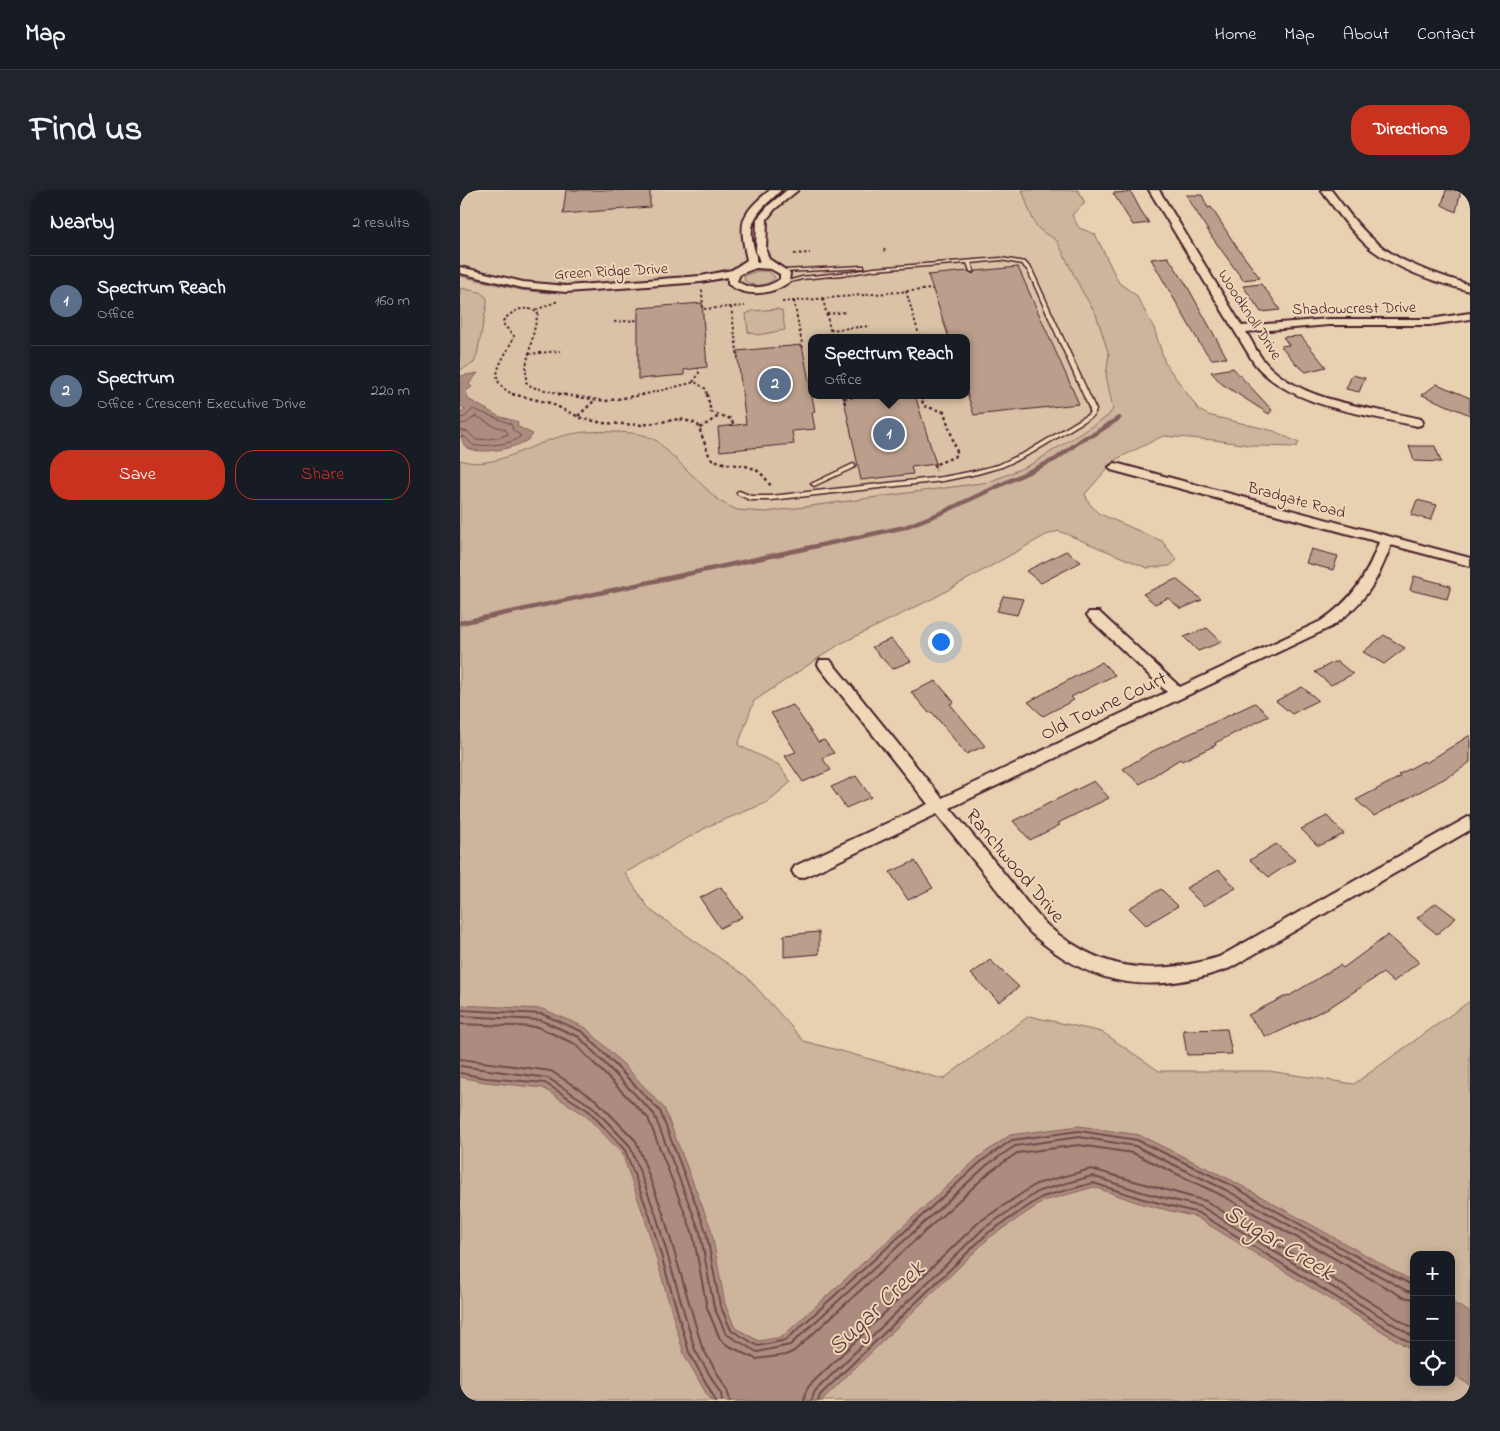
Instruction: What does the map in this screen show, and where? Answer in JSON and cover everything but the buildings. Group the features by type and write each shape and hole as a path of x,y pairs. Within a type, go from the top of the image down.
{"street":[{"path":"776,190 753,209 749,215 746,234 752,261 732,279 734,284 743,289 770,288 782,283 786,276 783,271 771,266 764,260 761,252 762,219 772,207 794,190"},
{"name":"Woodknoll Drive","path":"1154,190 1260,363 1269,373 1288,386 1326,401 1417,422"},
{"path":"1326,190 1364,236 1386,254 1419,270 1470,288"},
{"name":"Green Ridge Drive","path":"460,270 523,285 566,289 693,280 756,265 771,266"},
{"name":"Green Ridge Drive","path":"460,278 514,291 548,295 734,284"},
{"name":"Shadowcrest Drive","path":"1239,329 1329,322 1430,322 1470,316"},
{"name":"Bradgate Road","path":"1115,467 1470,562"},
{"name":"Old Towne Court","path":"801,871 1326,624 1342,614 1357,601 1367,587 1386,540"},
{"path":"1094,614 1177,693"},
{"name":"Ranchwood Drive","path":"825,664 1037,927 1056,945 1080,960 1108,971 1151,978 1170,977 1198,973 1224,963 1470,822"}],"lane":[{"path":"739,493 750,498 775,498 942,479 975,473 1000,466 1030,452 1090,415 1092,406 1027,266 1023,263 1008,259 968,261 874,269 802,278 782,283"},
{"path":"968,261 972,271"},
{"path":"783,271 861,267 874,269"},
{"path":"814,484 853,466"}],"path":[{"path":"794,254 810,253"},
{"path":"702,289 703,309 745,306"},
{"path":"782,302 932,289"},
{"path":"906,292 919,334"},
{"path":"823,299 831,334"},
{"path":"560,300 535,310 522,308 510,314 503,322 504,326 514,336 510,348 499,362 497,375 506,391 511,394 550,403 578,416 592,420 634,425 690,420 700,428 710,458 716,462 743,464 761,472 768,480 775,498"},
{"path":"794,301 803,349"},
{"path":"732,307 738,358"},
{"path":"535,310 539,314 525,377 528,385 554,393 594,400 626,399 692,382 699,374 698,368"},
{"path":"826,314 846,312"},
{"path":"614,322 638,320"},
{"path":"830,330 870,326"},
{"path":"529,354 560,351"},
{"path":"692,382 706,389 710,410 719,416 731,419 734,426"},
{"path":"844,399 845,404"},
{"path":"921,399 924,406 944,412 957,452 954,457 934,465"},
{"path":"578,416 594,400"},
{"path":"700,428 719,416"}],"shaded area":[{"path":"460,190 1057,190 1170,411 460,866"},
{"path":"1022,190 1078,190 1085,203 1072,215 1079,228 1095,234 1119,283 1136,295 1154,328 1165,363 1199,410 1208,415 1274,431 1299,443 1296,447 1256,446 1163,436 1115,460 1085,494 1089,503 1098,513 1162,541 1177,560 1170,566 1147,568 1059,531 1046,535 934,598 840,644 754,701 738,745 779,765 791,782 766,803 711,825 625,873 650,910 747,977 804,1041 943,1079 1029,1016 1102,1032 1159,1071 1269,1071 1354,1084 1470,1001 1470,1401 460,1401 460,460 485,462 497,460 547,441 574,434 622,432 638,434 657,441 719,501 737,510 766,512 989,482 1030,465 1108,416 1113,409 1106,375 1109,355 1096,314 1083,293 1057,241 1042,232 1034,222"},
{"path":"758,271 768,271 775,277 769,283 760,285 747,283 744,280 745,275"},
{"path":"460,272 552,290 553,292 521,290 460,276"},
{"path":"460,288 480,292 487,298 487,304 474,363 460,370"},
{"path":"778,309 782,311 785,330 758,335 748,332 746,314 752,311"}],"water":[{"path":"478,373 469,384 472,387 466,391 468,399 498,416 518,422 517,426 533,434 529,439 500,450 478,451 464,445 461,434 460,414 465,409 460,406 460,376"},
{"name":"Sugar Creek","path":"460,1005 543,1009 586,1028 664,1108 711,1229 725,1304 735,1328 759,1341 782,1337 980,1156 1010,1135 1079,1126 1139,1135 1231,1180 1410,1280 1410,1349 1196,1217 1142,1204 1094,1187 1044,1201 990,1237 821,1401 713,1401 707,1395 684,1354 645,1219 622,1153 585,1115 543,1088 485,1082 460,1077"},
{"path":"1455,1304 1470,1312 1470,1385 1455,1376"}],"waterway":[{"path":"460,623 905,527 941,513 1056,459 1084,438 1093,435 1119,418"}],"place":[{"name":"Spectrum","path":"775,384"},
{"name":"Spectrum Reach","path":"889,434"}]}
